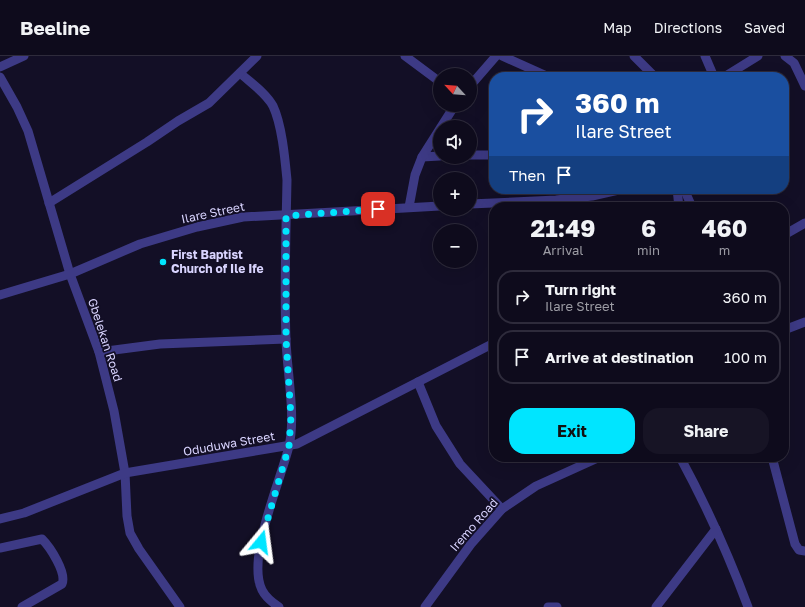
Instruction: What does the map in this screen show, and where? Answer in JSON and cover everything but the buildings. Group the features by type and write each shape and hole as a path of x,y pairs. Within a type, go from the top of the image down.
{"street":[{"path":"0,67 24,56"},
{"path":"49,203 147,142 178,120 209,103 257,56"},
{"path":"406,56 433,77"},
{"path":"477,78 496,56"},
{"path":"502,56 538,72"},
{"path":"634,56 648,72"},
{"path":"705,56 712,72"},
{"path":"732,72 758,56"},
{"path":"785,56 794,63 805,86"},
{"path":"240,73 258,89 272,106 285,156 287,180 286,339 291,417 289,446 261,542 258,561 258,576 262,591 279,607"},
{"name":"Gbelekan Road","path":"0,77 17,107 28,131 70,274 99,352 114,411 125,473 127,516 130,533 139,550 180,607"},
{"path":"409,207 415,175 422,157 450,112"},
{"path":"477,155 489,155"},
{"path":"422,157 433,156"},
{"path":"513,202 556,200 601,194"},
{"path":"477,204 489,203"},
{"name":"Ilare Street","path":"0,295 70,274 140,244 197,227 243,217 286,216 433,206"},
{"path":"789,232 805,224"},
{"path":"789,328 805,322"},
{"path":"99,352 160,344 286,339"},
{"name":"Oduduwa Street","path":"0,519 24,513 125,473 297,444 489,346"},
{"path":"418,382 436,426 460,464 502,509"},
{"name":"Iremo Road","path":"425,607 471,544 502,509 536,486 589,462"},
{"path":"682,462 716,529 736,574 748,607"},
{"path":"773,462 795,544 799,550 805,551"},
{"path":"656,607 716,529"},
{"path":"0,548 42,539 61,568 64,580 62,584 22,607"},
{"path":"548,607 557,607"}],"place":[{"name":"First Baptist Church of Ile Ife","path":"163,262"}],"route":[{"path":"261,542 289,446 291,417 286,339 286,216 378,209"}]}
